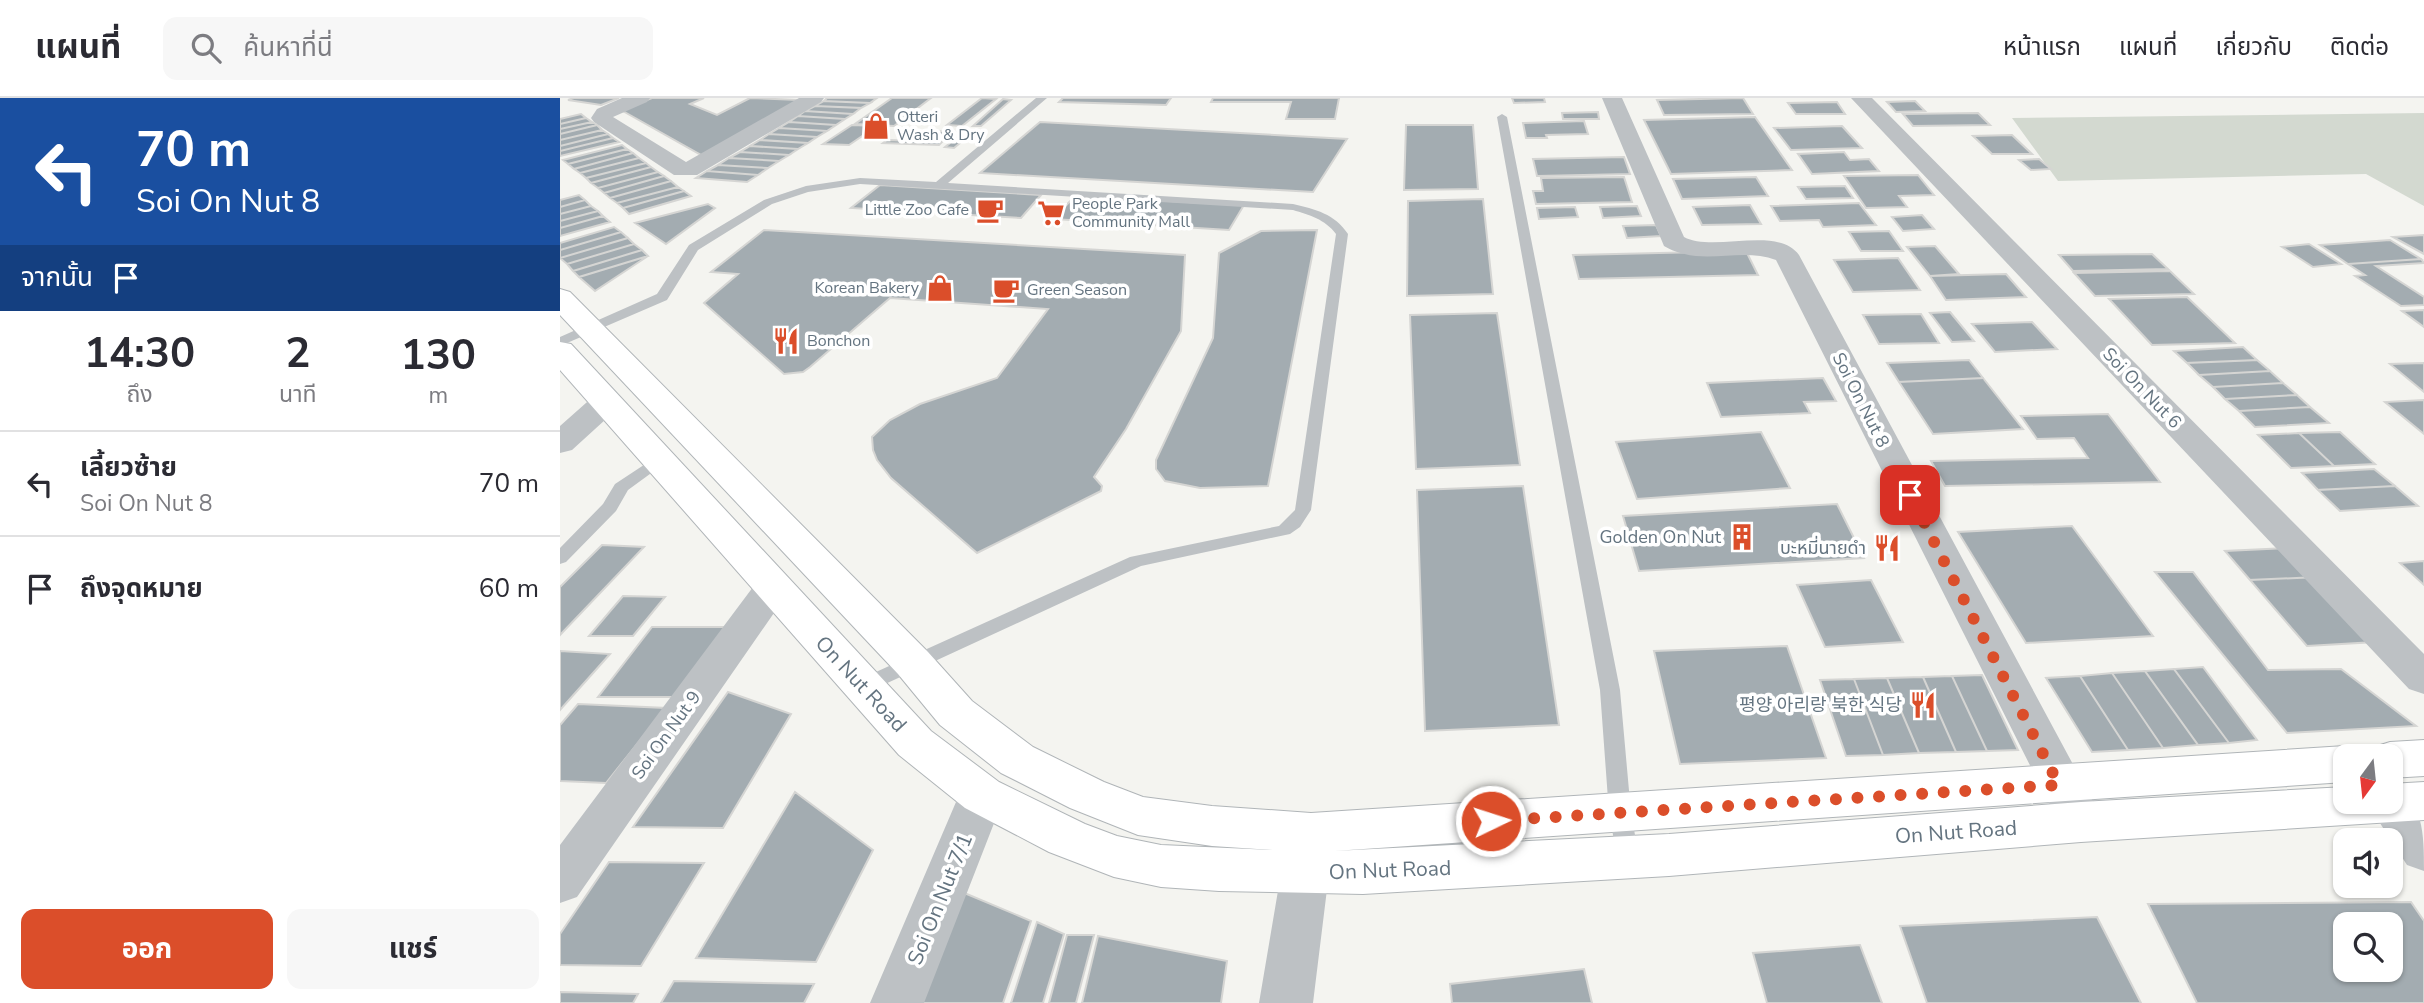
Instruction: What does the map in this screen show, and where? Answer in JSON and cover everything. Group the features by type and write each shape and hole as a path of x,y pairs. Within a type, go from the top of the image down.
{"main road":[{"name":"On Nut Road","path":"560,298 570,341 606,402 915,743 982,795 1067,838 1114,856 1161,866 1306,873 1363,873 1628,858 2070,804 2333,766"},
{"name":"On Nut Road","path":"570,341 913,663 957,713 1017,760 1087,795 1139,816 1212,826 1311,833 1620,813 2070,804 2333,791"},
{"name":"On Nut Road","path":"2403,785 2424,758"}],"street":[{"path":"640,98 604,113 601,118 682,170 690,170 812,98"},
{"name":"Soi On Nut 8","path":"1612,98 1673,241 1679,246 1693,248 1770,248 1786,255 2070,804"},
{"name":"Soi On Nut 6","path":"1861,98 2424,679"},
{"path":"560,443 606,402"},
{"name":"Soi On Nut 9","path":"560,883 772,588"},
{"path":"2403,793 2424,851"},
{"name":"Soi On Nut 7/1","path":"897,1003 982,795"},
{"path":"1286,1003 1306,873"}],"lane":[{"path":"940,186 1042,98"},
{"path":"1502,117 1610,690 1620,813 1628,858"},
{"path":"570,341 662,297 693,248 783,195 835,183 860,181 1293,207 1321,216 1337,225 1342,234 1303,510 1294,523 1284,530 1136,561 863,686"},
{"path":"560,558 610,507 621,487 659,460"}],"shaded area":[{"path":"2424,113 2424,206 2366,174 2058,181 2012,118"}],"building":[{"path":"619,98 601,105 568,100"},
{"path":"652,98 704,98 690,104 717,115 750,98 800,100 703,156 621,110"},
{"path":"827,98 877,98 870,103 824,101"},
{"path":"892,98 931,98 894,126 855,124"},
{"path":"982,98 996,99 962,126 947,125"},
{"path":"1063,98 1171,98 1166,105 1059,102"},
{"path":"1213,98 1339,98 1335,119 1286,119 1291,102 1211,102"},
{"path":"1512,98 1544,98 1545,102 1514,103"},
{"path":"1743,98 1753,114 1664,115 1657,100"},
{"path":"1003,99 1011,100 981,126 973,126"},
{"path":"824,101 870,103 861,108 815,106"},
{"path":"1915,101 1925,111 1896,112 1887,102"},
{"path":"1837,102 1845,114 1796,114 1788,103"},
{"path":"815,106 861,108 853,114 805,111"},
{"path":"805,111 853,114 845,119 798,116"},
{"path":"1598,112 1599,119 1563,119 1562,113"},
{"path":"1978,113 1990,125 1913,126 1903,114"},
{"path":"581,114 586,118 560,124 560,119"},
{"path":"798,116 845,119 836,125 789,122"},
{"path":"1755,117 1792,170 1671,174 1644,120"},
{"path":"586,118 592,122 560,129 560,124"},
{"path":"1584,121 1588,134 1546,135 1547,138 1526,138 1523,123"},
{"path":"592,122 597,125 560,134 560,129"},
{"path":"789,122 836,125 827,131 779,128"},
{"path":"1040,122 1347,139 1313,192 980,173"},
{"path":"597,125 602,130 560,140 560,134"},
{"path":"852,125 877,126 849,145 823,144"},
{"path":"1406,125 1473,125 1478,189 1404,190"},
{"path":"1842,126 1862,148 1791,150 1774,128"},
{"path":"779,128 827,131 817,137 769,134"},
{"path":"602,130 608,134 560,146 560,140"},
{"path":"934,131 955,132 947,138 926,137"},
{"path":"963,133 972,133 954,148 945,147"},
{"path":"608,134 613,138 560,151 560,146"},
{"path":"769,134 817,137 808,143 760,140"},
{"path":"2012,135 2032,154 1992,154 1973,136"},
{"path":"613,138 619,142 560,156 560,151"},
{"path":"760,140 808,143 798,149 750,146"},
{"path":"887,140 942,142 939,145 883,143"},
{"path":"622,145 627,149 568,164 563,160"},
{"path":"750,146 798,149 789,155 740,152"},
{"path":"627,149 633,153 574,169 568,164"},
{"path":"740,152 789,155 779,161 729,158"},
{"path":"1844,152 1850,160 1869,159 1879,171 1812,174 1798,154"},
{"path":"633,153 639,158 580,173 574,169"},
{"path":"1624,157 1630,174 1537,176 1533,159"},
{"path":"639,158 646,163 586,178 580,173"},
{"path":"729,158 779,161 768,168 718,165"},
{"path":"2039,159 2051,169 2031,170 2019,160"},
{"path":"646,163 651,167 591,183 586,178"},
{"path":"718,165 768,168 758,175 707,171"},
{"path":"651,167 658,172 598,188 591,183"},
{"path":"707,171 758,175 747,182 696,178"},
{"path":"658,172 664,176 604,193 598,188"},
{"path":"1918,175 1934,195 1899,196 1907,207 1866,208 1844,176"},
{"path":"664,176 671,181 610,198 604,193"},
{"path":"1624,177 1632,202 1536,204 1533,191 1543,191 1541,178"},
{"path":"1756,177 1768,196 1682,199 1673,179"},
{"path":"671,181 678,187 617,203 610,198"},
{"path":"880,185 1041,195 1021,218 851,208"},
{"path":"1845,186 1853,198 1806,199 1798,187"},
{"path":"678,187 684,191 623,208 617,203"},
{"path":"684,191 691,196 629,214 623,208"},
{"path":"579,195 585,200 560,207 560,200"},
{"path":"1075,196 1244,205 1229,230 1053,219"},
{"path":"1483,199 1493,294 1407,296 1408,201"},
{"path":"585,200 591,206 560,214 560,207"},
{"path":"1859,203 1876,225 1823,227 1819,220 1780,221 1771,206"},
{"path":"708,204 715,208 666,244 635,223"},
{"path":"1750,205 1761,224 1702,225 1693,207"},
{"path":"591,206 598,211 560,221 560,214"},
{"path":"1637,206 1641,216 1603,218 1600,207"},
{"path":"1575,207 1578,217 1539,219 1537,208"},
{"path":"598,211 603,216 560,228 560,221"},
{"path":"1922,215 1934,229 1903,231 1892,217"},
{"path":"603,216 610,222 560,236 560,228"},
{"path":"1656,225 1661,236 1627,238 1623,226"},
{"path":"614,227 621,232 560,250 560,243"},
{"path":"764,230 1185,255 1181,331 1126,429 1094,477 1102,486 1101,491 977,553 891,478 877,460 872,437 890,420 920,404 997,378 1048,309 890,298 810,367 803,372 784,374 704,303 738,274 711,272"},
{"path":"1317,230 1268,486 1200,488 1165,481 1156,469 1156,460 1213,338 1219,253 1261,231"},
{"path":"1889,231 1903,251 1861,251 1849,232"},
{"path":"621,232 628,238 560,258 560,250"},
{"path":"2424,235 2424,254 2393,237"},
{"path":"628,238 634,244 567,264 560,258"},
{"path":"2390,240 2421,259 2348,264 2320,245"},
{"path":"634,244 642,250 573,271 567,264"},
{"path":"2309,244 2341,264 2313,267 2282,247"},
{"path":"1935,246 1959,274 1930,276 1907,247"},
{"path":"642,250 648,256 579,277 573,271"},
{"path":"1746,251 1758,275 1579,279 1573,255"},
{"path":"2152,254 2168,269 2073,271 2059,255"},
{"path":"648,256 595,291 579,277"},
{"path":"1898,258 1920,290 1853,292 1834,260"},
{"path":"2421,259 2424,263 2376,266 2424,297 2424,305 2401,306 2355,276 2365,275 2348,264"},
{"path":"2170,271 2194,294 2095,296 2074,273"},
{"path":"2006,274 2026,297 1946,300 1930,276"},
{"path":"2187,297 2235,343 2152,345 2109,299"},
{"path":"2424,310 2424,327 2402,311"},
{"path":"1950,312 1974,341 1952,342 1930,313"},
{"path":"1497,313 1520,465 1416,469 1410,315"},
{"path":"1921,314 1939,343 1879,344 1863,315"},
{"path":"2032,322 2057,349 1995,352 1972,324"},
{"path":"2243,347 2257,360 2187,363 2174,351"},
{"path":"1969,360 1983,378 1899,382 1887,363"},
{"path":"2257,360 2270,371 2199,375 2187,363"},
{"path":"2424,363 2424,392 2390,364"},
{"path":"2270,371 2283,383 2213,387 2199,375"},
{"path":"1823,378 1836,401 1804,402 1810,413 1721,417 1707,383"},
{"path":"1983,378 2023,429 1933,434 1899,382"},
{"path":"2283,383 2297,395 2225,399 2213,387"},
{"path":"2297,395 2310,407 2239,411 2225,399"},
{"path":"2424,400 2424,434 2385,402"},
{"path":"2310,407 2329,423 2255,427 2239,411"},
{"path":"2108,414 2160,482 1945,486 1931,461 2088,458 2074,438 2037,439 2021,416"},
{"path":"1761,432 1790,488 1637,499 1616,442"},
{"path":"2340,432 2375,464 2334,466 2299,433"},
{"path":"2299,433 2334,466 2291,468 2258,435"},
{"path":"2374,469 2395,486 2318,490 2302,473"},
{"path":"1523,486 1559,725 1425,731 1417,490"},
{"path":"2395,486 2418,506 2340,511 2318,490"},
{"name":"Golden On Nut","path":"1837,504 1864,558 1639,571 1623,516"},
{"path":"2072,526 2153,636 2026,643 1958,532"},
{"path":"602,545 644,547 560,635 560,587"},
{"path":"2290,548 2317,577 2250,580 2225,551"},
{"path":"2424,561 2424,585 2400,563"},
{"path":"2155,572 2193,572 2268,670 2341,669 2416,726 2287,733"},
{"path":"2317,577 2375,642 2307,646 2250,580"},
{"path":"1871,580 1903,642 1825,647 1797,585"},
{"path":"623,596 665,597 633,636 589,636"},
{"path":"652,627 726,627 676,697 598,697"},
{"path":"1787,646 1826,758 1680,764 1654,651"},
{"path":"560,651 610,654 560,710"},
{"path":"2203,667 2257,740 2229,743 2174,669"},
{"path":"2174,669 2229,743 2198,745 2145,671"},
{"path":"2145,671 2198,745 2163,748 2112,673"},
{"path":"2112,673 2163,748 2128,750 2080,676"},
{"path":"1982,675 2018,750 1987,751 1952,676"},
{"path":"1952,676 1987,751 1956,752 1923,677"},
{"path":"2080,676 2128,750 2092,752 2046,678"},
{"path":"1923,677 1956,752 1919,753 1887,678"},
{"path":"1887,678 1919,753 1883,755 1854,679"},
{"path":"1854,679 1883,755 1846,756 1820,680"},
{"path":"728,692 791,714 723,828 633,827"},
{"path":"578,704 666,708 606,783 560,781 560,725"},
{"path":"795,792 873,850 816,962 696,958"},
{"path":"609,862 704,863 641,966 560,965 560,934"},
{"path":"962,892 1031,921 1003,1003 915,1003"},
{"path":"2411,902 2424,921 2424,1003 2197,1003 2148,904"},
{"path":"2097,917 2141,1003 1927,1003 1900,926"},
{"path":"1037,922 1064,934 1043,1003 1011,1003"},
{"path":"1067,935 1094,935 1076,1003 1049,1003"},
{"path":"1098,936 1227,961 1221,1003 1082,1003"},
{"path":"1860,945 1882,1003 1767,1003 1753,953"},
{"path":"1584,969 1592,1003 1452,1003 1450,984"},
{"path":"674,981 814,984 804,1003 661,1003"},
{"path":"560,992 638,994 633,1003 560,1003"}],"place":[{"name":"Otteri Wash & Dry","path":"876,126"},
{"name":"Little Zoo Cafe","path":"990,210"},
{"name":"People Park Community Mall","path":"1051,213"},
{"name":"Korean Bakery","path":"940,288"},
{"name":"Green Season","path":"1006,290"},
{"name":"Bonchon","path":"786,341"},
{"name":"Golden On Nut","path":"1742,537"},
{"name":"บะหมี่นายดำ","path":"1887,548"},
{"name":"평양 아리랑 북한 식당","path":"1923,705"}],"route":[{"path":"1491,821 2059,785 1910,495"}]}
